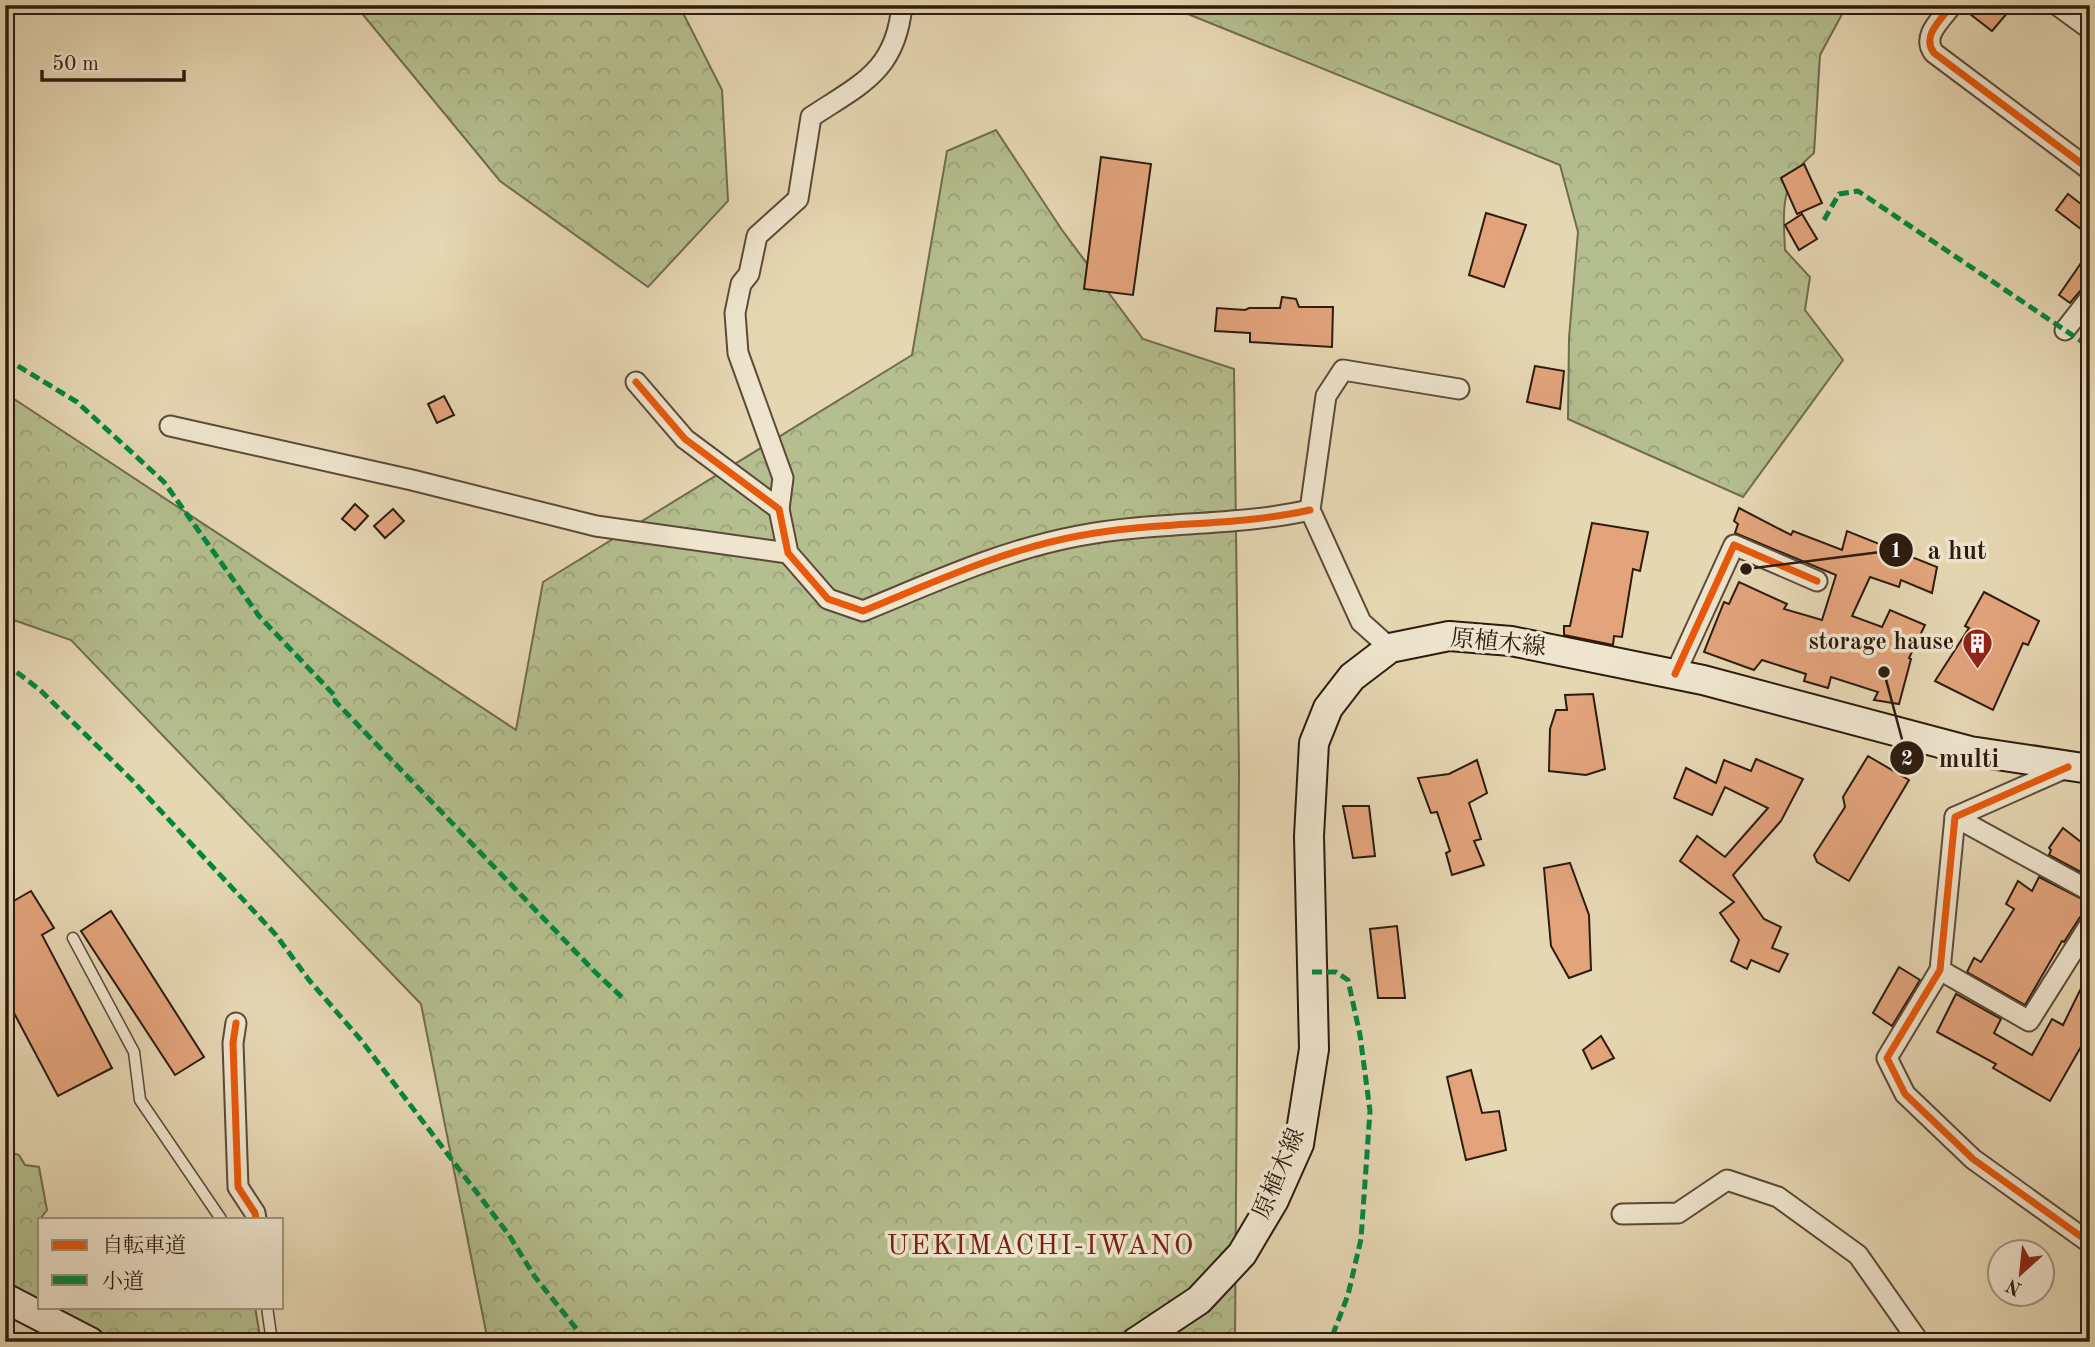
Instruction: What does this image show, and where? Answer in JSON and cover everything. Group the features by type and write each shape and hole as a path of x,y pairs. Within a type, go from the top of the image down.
{"main road":[{"name":"原植木線","path":"1136,1342 1199,1300 1242,1254 1274,1200 1298,1144 1314,1049 1309,836 1314,743 1328,708 1352,677 1390,648 1448,636 1511,641 1675,674 1970,751 2079,768"},
{"path":"5,1298 90,1342"}],"street":[{"path":"902,5 900,31 875,74 811,117 798,199 757,236 749,274 741,284 735,313 738,353 783,478 779,509 788,553 828,599 863,611 999,555 1078,536 1130,528 1272,519 1310,510"},
{"path":"1952,5 1928,37 1928,44 1934,53 2090,170"},
{"path":"2057,5 2087,21"},
{"path":"2065,330 2090,298"},
{"path":"1390,648 1361,622 1310,510 1326,396 1343,370 1459,389"},
{"path":"636,382 685,439 779,509"},
{"path":"170,426 412,480 596,526 788,553"},
{"path":"1675,674 1734,545 1817,581"},
{"path":"1955,817 2079,768"},
{"path":"1955,817 2090,891"},
{"path":"1955,817 1940,970 1887,1058 1905,1094 1973,1159 2090,1243"},
{"path":"1940,970 2029,1021 2090,924"},
{"path":"236,1024 233,1044 238,1187 256,1213 256,1218"},
{"path":"1622,1214 1678,1213 1727,1180 1779,1197 1858,1255 1919,1342"}],"lane":[{"path":"73,938 134,1052 140,1100 220,1218"},
{"path":"267,1308 272,1342"}],"green space":[{"path":"355,5 679,5 722,90 728,201 648,287 500,181"},
{"path":"1176,5 1847,5 1820,55 1814,153 1803,163 1789,185 1784,208 1785,250 1810,277 1805,310 1843,360 1743,497 1568,419 1569,338 1578,232 1560,165 1188,14"},
{"path":"996,130 1062,230 1143,339 1234,369 1239,772 1235,1342 488,1342 421,1004 71,640 5,617 5,393 516,730 543,582 912,355 947,151"},
{"path":"5,1151 19,1155 25,1165 39,1167 47,1210 38,1218 38,1308 255,1308 261,1342 94,1342 5,1295"}],"building":[{"path":"1977,5 2014,5 1992,31 1970,14"},
{"path":"1101,157 1151,164 1133,295 1084,289"},
{"path":"1804,164 1822,203 1797,214 1781,178"},
{"path":"2068,194 2090,211 2090,236 2056,210"},
{"path":"1486,213 1526,225 1504,287 1469,275"},
{"path":"1802,214 1817,239 1799,250 1785,225"},
{"path":"2090,250 2090,286 2081,290 2070,303 2059,295"},
{"path":"1282,297 1296,299 1299,307 1333,307 1332,347 1250,342 1250,333 1215,331 1217,308 1280,308"},
{"path":"1535,366 1564,371 1560,409 1527,402"},
{"path":"444,396 454,415 437,423 428,404"},
{"path":"355,504 368,516 355,530 342,519"},
{"path":"1739,508 1791,535 1793,531 1842,550 1847,531 1937,567 1932,593 1901,580 1899,587 1870,577 1852,616 1882,627 1890,610 1925,625 1909,658 1911,659 1899,704 1874,700 1878,692 1831,677 1828,688 1804,681 1806,674 1762,660 1754,670 1704,652 1724,602 1729,604 1739,582 1787,604 1784,609 1822,620 1836,575 1735,533 1738,524 1734,521"},
{"path":"393,509 404,521 385,538 374,526"},
{"path":"1592,523 1648,532 1640,571 1633,569 1622,637 1614,636 1613,645 1564,635 1564,626 1570,626"},
{"path":"1984,592 2039,621 2028,645 2023,643 1993,710 1935,681 1969,628 1965,626"},
{"path":"1593,694 1605,769 1586,775 1549,771 1550,729 1556,710 1567,710 1565,695"},
{"path":"1868,756 1909,780 1849,881 1817,862 1814,855 1845,807 1843,797"},
{"path":"1756,759 1803,779 1781,821 1733,875 1764,919 1781,927 1772,948 1788,954 1779,972 1751,960 1747,969 1731,961 1739,940 1720,913 1734,902 1680,861 1697,836 1725,857 1768,808 1725,787 1712,815 1674,798 1686,768 1716,783 1724,760 1751,771"},
{"path":"1477,760 1487,793 1469,803 1481,839 1474,841 1484,865 1452,875 1446,853 1450,851 1437,812 1431,813 1418,778 1449,774"},
{"path":"1343,806 1369,806 1375,856 1353,858"},
{"path":"2063,828 2090,849 2090,877 2049,855 2049,848"},
{"path":"1570,863 1589,915 1591,970 1569,978 1551,946 1544,868"},
{"path":"2039,877 2090,903 2090,912 2080,917 2064,942 2062,941 2025,1005 1967,972 1974,958 1981,962 2014,909 2006,904 2018,881 2032,891"},
{"path":"31,891 54,928 42,935 112,1068 58,1096 5,996 5,906"},
{"path":"111,911 204,1057 175,1075 81,931"},
{"path":"1397,926 1405,998 1378,998 1370,929"},
{"path":"1899,967 1920,980 1892,1026 1873,1013"},
{"path":"2090,970 2090,1031 2050,1101 1993,1068 1996,1064 1937,1032 1956,994 2001,1019 1994,1033 2032,1055 2052,1019 2063,1025"},
{"path":"1601,1036 1614,1058 1592,1069 1583,1050"},
{"path":"1471,1070 1482,1113 1499,1111 1506,1150 1466,1160 1447,1077"}],"marked path":[{"path":"1824,220 1839,194 1858,191 2090,347"},
{"path":"5,358 77,402 164,482 259,616 336,697 335,701 625,1000"},
{"path":"5,663 40,690 132,780 276,935 309,980 361,1040 509,1235 535,1277 587,1342"},
{"path":"1312,972 1336,972 1348,980 1360,1035 1370,1111 1361,1239 1348,1295 1330,1342"}],"cycle path":[{"path":"1952,5 1931,34 1934,53 2090,170"},
{"path":"636,382 685,439 779,509 788,553 828,599 863,611 969,568 1050,542 1107,531 1253,519 1310,510"},
{"path":"1675,674 1734,545 1817,581"},
{"path":"2068,767 1955,817 1940,970 1887,1058 1905,1094 1973,1159 2090,1243"},
{"path":"236,1023 233,1043 238,1187 256,1218"}],"place":[{"name":"a hut","path":"1746,569"},
{"name":"storage hause","path":"1977,670"},
{"name":"multi","path":"1884,672"}],"district":[{"name":"UEKIMACHI-IWANO","path":"1041,1247"}]}
